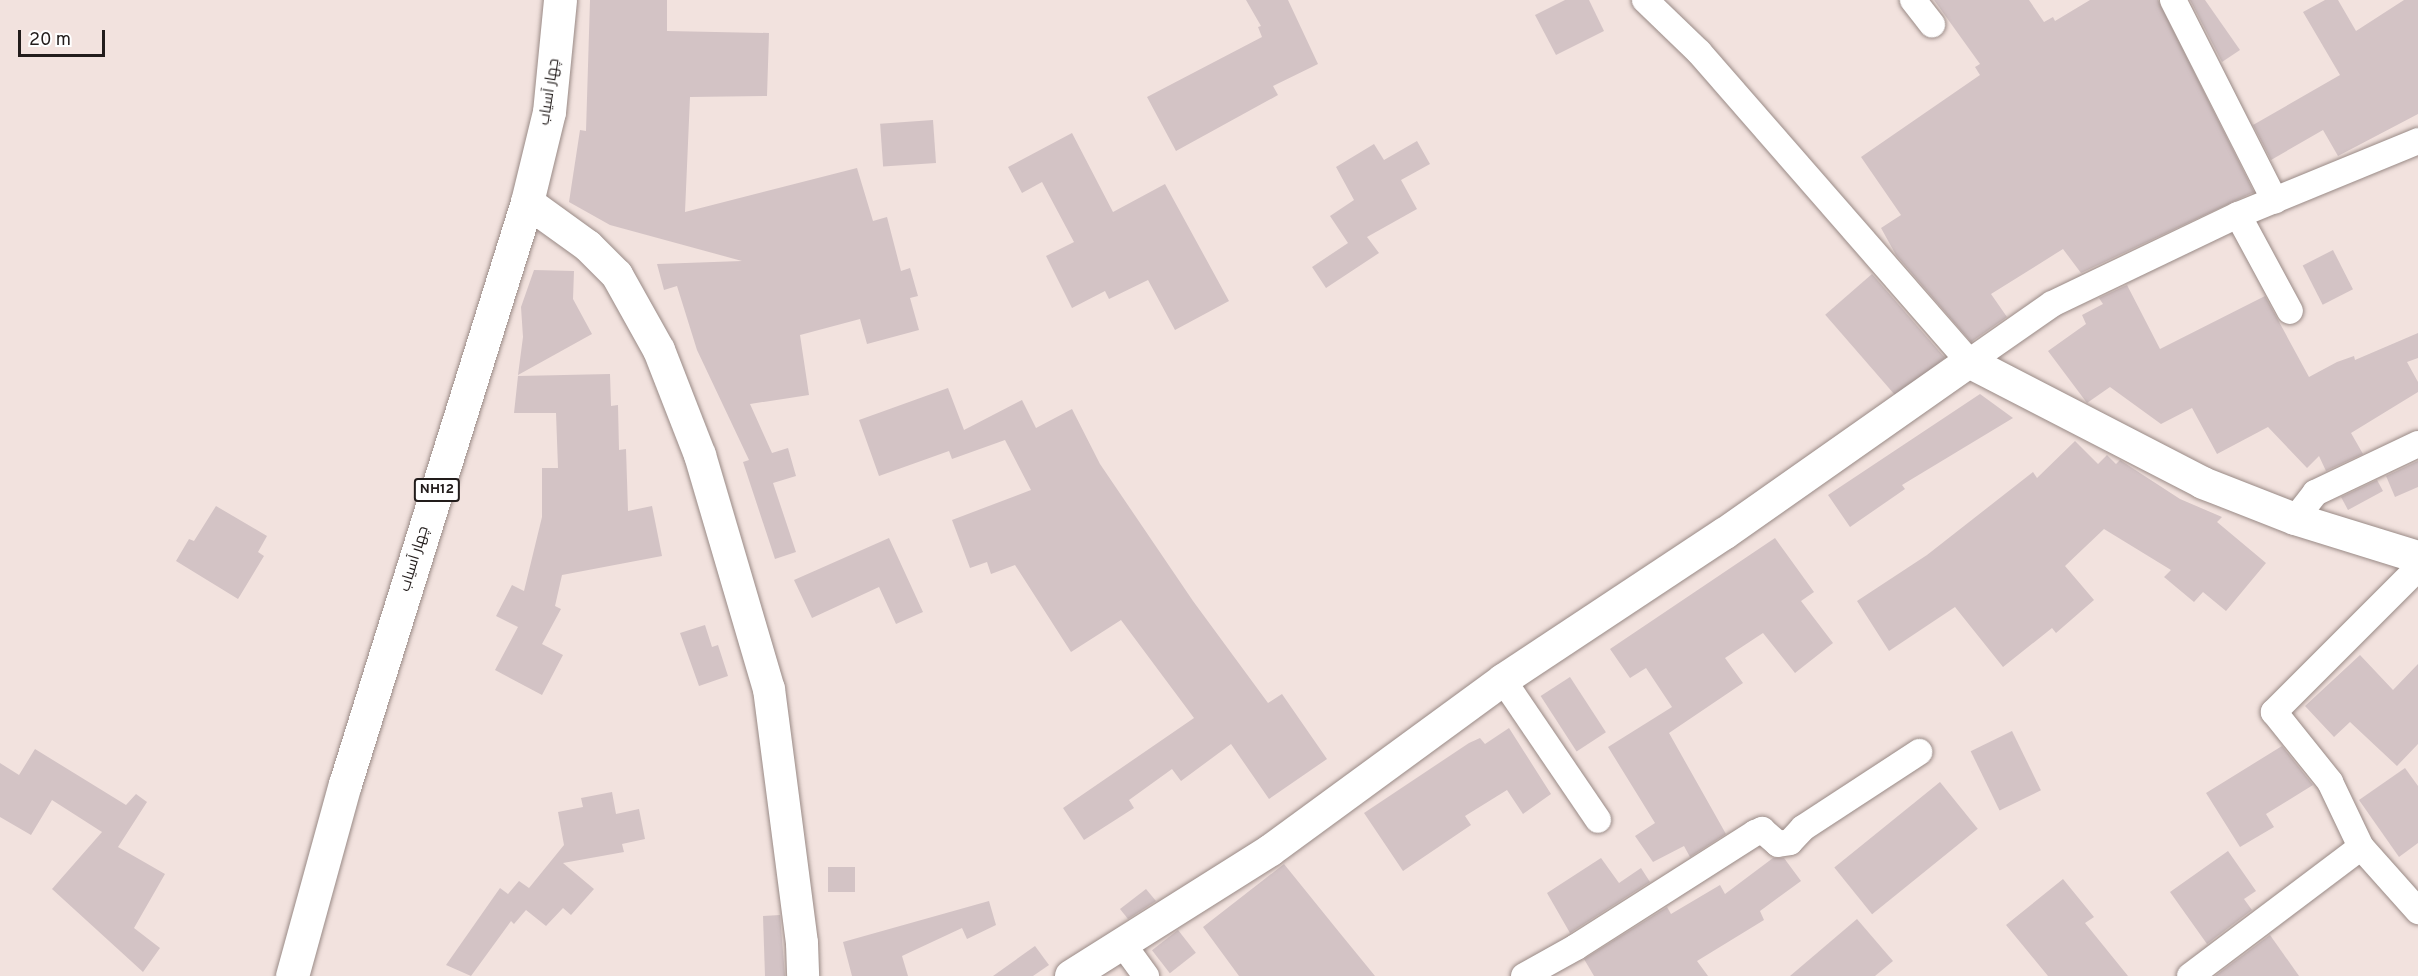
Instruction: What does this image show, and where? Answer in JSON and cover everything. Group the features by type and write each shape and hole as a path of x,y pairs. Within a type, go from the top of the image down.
{"highway":[{"name":"چهار آسیاب","path":"292,976 345,784 527,202 549,112 560,0"}],"street":[{"path":"1645,0 1699,52 1969,362 2203,483 2295,519 2418,557"},
{"path":"1913,0 1932,24"},
{"path":"2173,0 2275,201"},
{"path":"1071,976 1271,850 1503,680 1724,534 2052,304 2238,215 2418,141"},
{"path":"527,202 588,246 617,275 659,350 700,455 744,596 769,688 802,943 803,976"},
{"path":"2238,215 2290,311"},
{"path":"2295,519 2315,493 2418,444"},
{"path":"2418,568 2274,712 2330,782 2361,848 2418,911"},
{"path":"1503,680 1599,820"},
{"path":"1524,976 1576,947 1755,833 1761,830 1778,844 1790,842 1803,828 1918,752"},
{"path":"2190,976 2361,848"},
{"path":"1122,943 1146,976"}],"building":[{"path":"590,0 667,0 667,31 769,33 767,96 690,97 685,212 857,168 873,221 887,217 901,271 910,268 918,296 910,298 919,330 867,344 860,319 800,335 809,395 750,404 772,453 788,448 796,476 773,483 796,552 775,559 743,462 749,460 697,350 677,286 664,290 657,264 742,261 610,225 569,202 580,130 586,131"},
{"path":"1246,0 1288,0 1318,64 1273,86 1278,95 1176,151 1147,97 1262,37 1258,27 1261,26"},
{"path":"1565,0 1589,0 1604,31 1556,55 1535,15"},
{"path":"1934,0 2029,0 2044,22 2053,17 2055,21 2090,0 2158,0 2254,192 2081,273 2063,249 1991,294 2007,317 1971,342 1896,255 1881,228 1901,215 1861,157 1980,75 1975,67 1980,64"},
{"path":"2190,0 2205,0 2240,50 2222,62"},
{"path":"2325,0 2338,0 2356,31 2404,0 2418,0 2418,114 2338,156 2323,130 2271,160 2253,125 2340,75 2303,12"},
{"path":"933,120 936,163 883,167 880,124"},
{"path":"1072,133 1113,212 1165,184 1229,301 1175,330 1148,280 1109,299 1105,291 1072,308 1046,256 1074,242 1042,182 1022,193 1008,167"},
{"path":"1417,141 1430,164 1401,180 1417,209 1367,237 1379,253 1326,288 1312,267 1348,243 1330,216 1354,200 1336,167 1374,144 1384,160"},
{"path":"2333,250 2353,289 2323,305 2303,265"},
{"path":"534,270 574,271 573,299 592,334 518,375 523,337 521,307"},
{"path":"1872,274 1945,358 1898,398 1825,315"},
{"path":"2127,285 2160,349 2265,296 2309,377 2337,362 2354,356 2355,360 2418,333 2418,358 2407,362 2418,382 2418,392 2351,433 2363,454 2326,471 2319,456 2307,468 2268,427 2217,454 2192,408 2161,424 2110,387 2087,403 2048,351 2086,324 2082,315 2103,304 2099,298"},
{"path":"610,374 611,406 618,405 619,450 626,449 628,511 652,506 662,556 562,575 555,606 561,609 542,644 563,655 542,695 495,670 518,627 496,616 512,585 524,591 542,517 542,468 558,468 556,413 514,413 518,376"},
{"path":"948,388 964,430 1022,400 1036,428 1072,409 1100,464 1193,601 1268,703 1282,694 1327,759 1269,799 1231,744 1181,781 1172,769 1129,800 1134,808 1084,840 1063,808 1194,718 1121,620 1071,652 1015,565 991,574 987,562 970,568 952,520 1031,490 1005,440 952,459 949,451 879,476 859,420"},
{"path":"1980,394 2013,418 1902,485 1905,489 1850,527 1828,495"},
{"path":"2075,441 2098,464 2107,455 2116,464 2120,460 2180,499 2222,517 2217,522 2266,563 2226,611 2203,592 2194,602 2164,577 2171,570 2104,529 2065,566 2094,600 2056,633 2052,628 2003,667 1955,607 1889,651 1857,601 1927,555 2033,472 2037,478"},
{"path":"2418,461 2418,487 2395,497 2386,476"},
{"path":"2377,480 2383,491 2348,510 2341,497"},
{"path":"216,506 267,536 258,552 264,556 238,599 176,561 189,539 194,541"},
{"path":"889,538 923,612 896,624 879,587 812,618 794,580"},
{"path":"1775,538 1814,592 1801,601 1833,643 1795,673 1763,633 1725,658 1743,683 1669,733 1726,834 1690,857 1684,846 1653,862 1635,836 1655,823 1608,747 1672,707 1646,668 1630,678 1610,649"},
{"path":"705,625 712,647 718,645 728,676 699,686 680,633"},
{"path":"2360,655 2393,690 2418,664 2418,744 2397,766 2350,722 2334,737 2305,706"},
{"path":"1570,677 1606,732 1577,751 1541,696"},
{"path":"1509,728 1551,794 1523,814 1507,790 1465,816 1471,825 1403,871 1364,813 1469,743 1480,738 1485,744"},
{"path":"2012,731 2041,790 2000,810 1971,751"},
{"path":"2282,746 2313,785 2266,814 2274,827 2240,847 2206,793"},
{"path":"35,749 126,805 136,794 147,802 118,847 165,874 134,928 160,948 143,972 52,889 102,832 52,800 31,835 0,817 0,763 19,775"},
{"path":"2405,768 2418,786 2418,843 2399,857 2359,800"},
{"path":"1940,782 1978,829 1872,914 1834,868"},
{"path":"612,792 616,814 639,809 645,839 622,844 624,852 563,863 594,889 571,915 563,908 546,926 526,910 514,924 511,921 471,976 446,965 500,888 508,894 519,881 529,888 564,845 558,812 583,807 581,798"},
{"path":"2228,851 2256,891 2244,899 2252,910 2207,944 2170,892"},
{"path":"1601,858 1619,883 1641,868 1650,882 1570,933 1547,893"},
{"path":"1773,858 1784,858 1801,881 1760,911 1764,920 1697,961 1708,976 1594,976 1584,959 1667,907 1671,914 1720,885 1725,894"},
{"path":"1284,864 1375,976 1239,976 1203,927"},
{"path":"828,867 855,867 855,892 828,892"},
{"path":"2063,879 2094,917 2085,923 2128,976 2048,976 2006,925"},
{"path":"1146,889 1156,901 1128,919 1120,909"},
{"path":"989,901 996,925 967,939 962,928 902,956 908,976 852,976 843,942"},
{"path":"780,915 785,976 765,976 763,916"},
{"path":"1857,919 1893,961 1875,976 1790,976"},
{"path":"1178,930 1196,953 1170,973 1152,950"},
{"path":"2270,935 2299,976 2215,976"},
{"path":"1035,946 1049,965 1033,976 993,976"}]}
